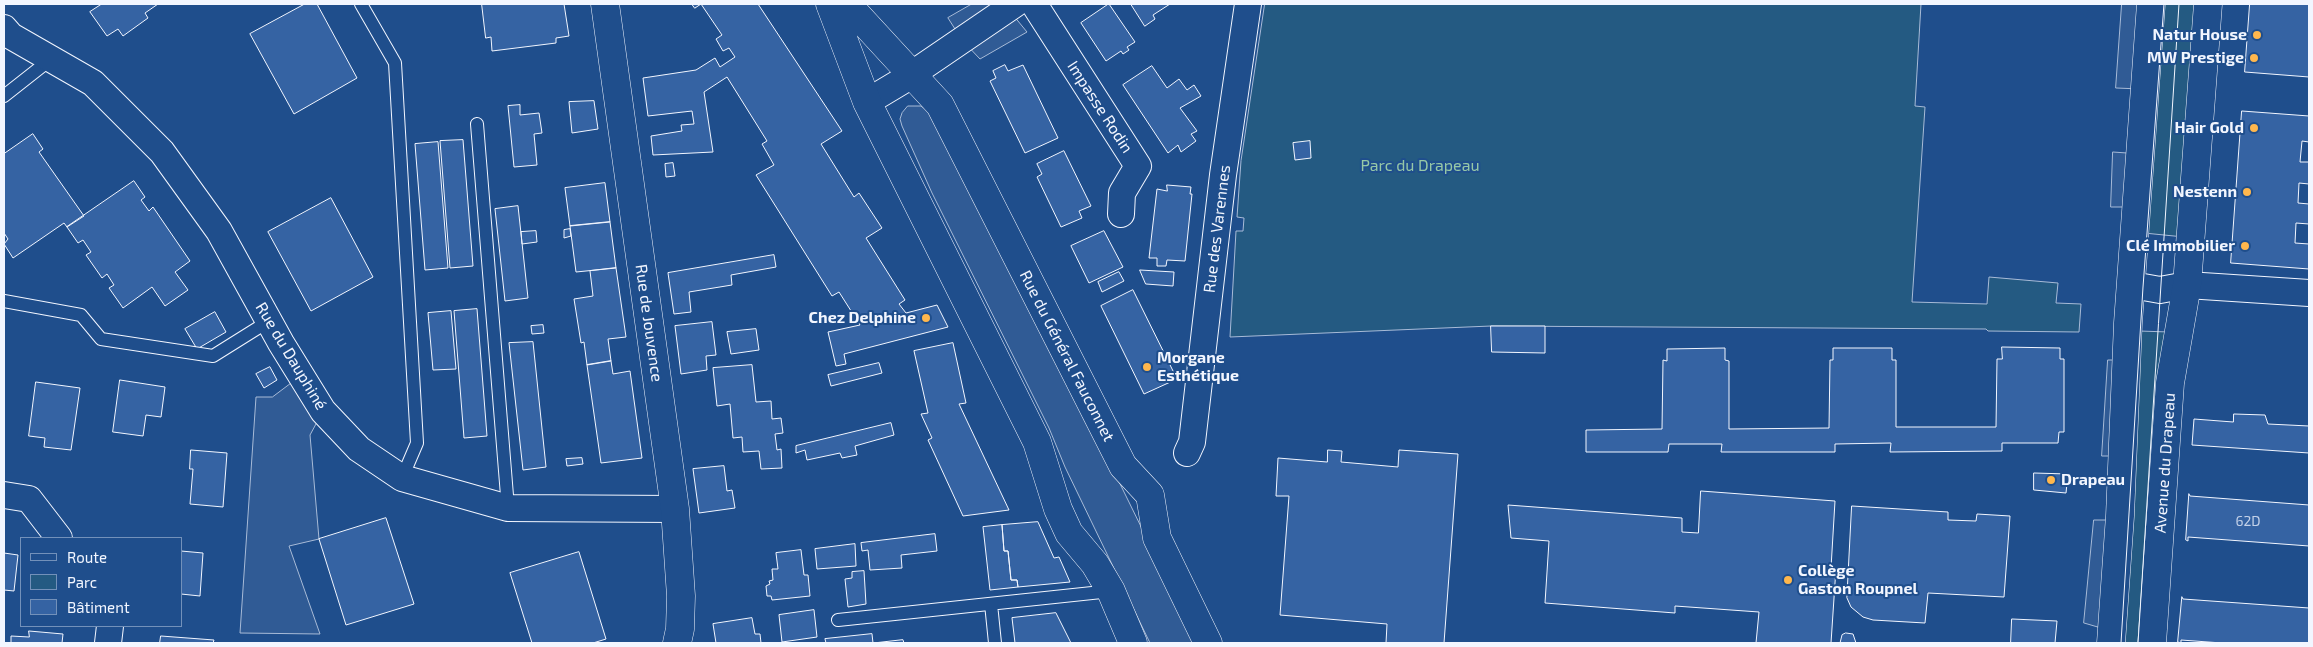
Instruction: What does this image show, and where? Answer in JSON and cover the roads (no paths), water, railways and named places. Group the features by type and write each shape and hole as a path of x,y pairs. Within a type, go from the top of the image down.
{"main road":[{"name":"Rue de Jouvence","path":"605,4 674,508 681,596 680,630 677,643"},
{"path":"830,4 867,102 1037,442 1058,510 1070,534 1095,564 1111,591 1133,643"},
{"name":"Rue du Général Fauconnet","path":"846,4 940,104 1123,466 1150,495 1157,538 1208,643"},
{"path":"2111,643 2120,516 2128,323 2150,4"},
{"name":"Avenue du Drapeau","path":"2152,643 2170,383 2187,285 2208,4"}],"street":[{"path":"867,102 1015,4"},
{"name":"Impasse Rodin","path":"1034,4 1138,166 1122,193 1121,214"},
{"name":"Rue des Varennes","path":"1187,453 1192,437 1223,175 1248,4"},
{"name":"Rue du Dauphiné","path":"4,28 11,36 93,83 162,152 218,231 323,411 359,449 402,478 508,508 674,508"},
{"path":"2132,285 2160,290 2187,285 2309,293"},
{"path":"4,495 29,499 58,537"},
{"path":"108,643 110,627"}],"lane":[{"path":"361,4 395,63 417,443 402,478"},
{"path":"4,96 51,59"},
{"path":"476,124 508,508"},
{"path":"4,301 81,315 101,339 213,356 269,321"},
{"path":"838,620 1111,591"},
{"path":"990,604 995,643"}],"tram line":[{"path":"2121,643 2143,287 2164,4"},
{"path":"2138,643 2179,4"}],"place":[{"name":"Natur House","path":"2257,35"},
{"name":"MW Prestige","path":"2254,58"},
{"name":"Hair Gold","path":"2254,128"},
{"name":"Nestenn","path":"2247,192"},
{"name":"Clé Immobilier","path":"2245,246"},
{"name":"Chez Delphine","path":"926,318"},
{"name":"Morgane Esthétique","path":"1147,367"},
{"name":"Drapeau","path":"2051,480"},
{"name":"Collège Gaston Roupnel","path":"1788,580"}],"park label":[{"name":"Parc du Drapeau","path":"1420,166"}]}
